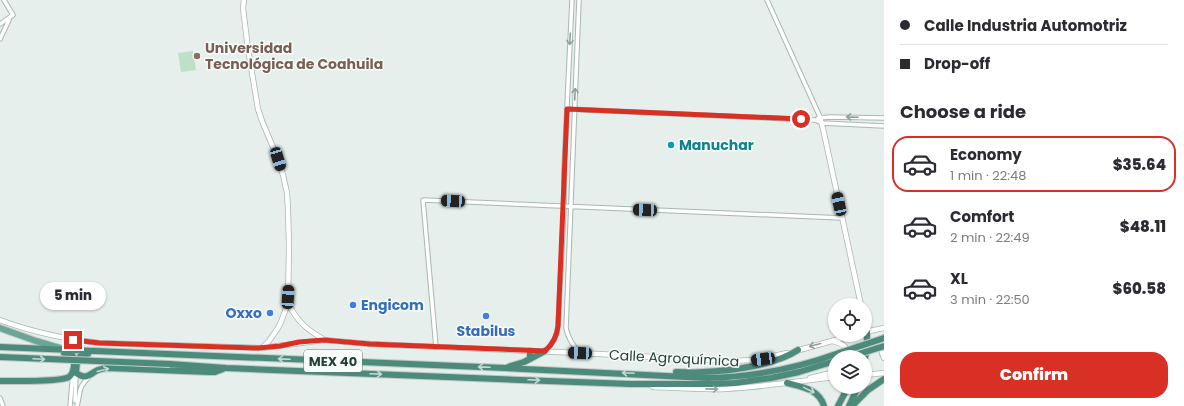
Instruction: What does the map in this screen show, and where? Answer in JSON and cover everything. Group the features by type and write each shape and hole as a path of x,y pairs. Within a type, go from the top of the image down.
{"highway":[{"name":"MEX 40","path":"0,347 713,378 752,375 795,367 884,338"},
{"path":"872,350 884,346"},
{"path":"20,348 33,352 69,354 74,357 75,373"},
{"path":"667,375 676,372 718,371 747,367 791,355 798,350"},
{"path":"530,351 530,359"},
{"path":"505,368 530,359 545,351"},
{"path":"0,382 68,378 75,373 78,358 83,354 160,357 169,354"},
{"name":"MEX 40","path":"0,357 170,364 226,368 631,384 735,383 784,375 828,363"},
{"path":"75,373 90,376 97,371 108,368 209,372 215,372 226,368"},
{"path":"852,406 868,390 884,379"},
{"path":"787,383 811,390 820,398 824,406"},
{"path":"838,406 844,394"},
{"path":"849,406 855,394"}],"main road":[{"path":"0,328 36,341 65,349"}],"street":[{"path":"0,39 12,13 4,0"},
{"path":"244,0 243,8 248,50 258,109 278,159 287,193 289,243 288,302 282,322 269,341 262,348"},
{"path":"545,351 557,335 559,320 572,0"},
{"path":"578,0 566,320 567,333 572,344 580,353"},
{"path":"767,0 818,118 822,123 859,298"},
{"path":"0,24 11,17"},
{"path":"567,109 818,118 884,118"},
{"path":"822,123 884,126"},
{"path":"436,347 423,200 842,218"},
{"path":"561,267 569,268"},
{"path":"560,294 567,294"},
{"path":"288,302 305,328 324,340"},
{"path":"0,320 50,335 73,340 100,343 262,348 324,340"},
{"path":"559,320 566,320"},
{"path":"872,331 884,328"},
{"path":"884,338 881,343 884,358"},
{"name":"Calle Agroquímica","path":"324,340 370,344 545,351 737,362 768,358 828,342"},
{"path":"836,342 845,346 848,350"},
{"path":"75,373 75,401"},
{"path":"70,406 75,373"},
{"path":"804,380 828,373"},
{"path":"872,374 884,373"},
{"path":"77,406 79,390 90,376"},
{"path":"631,384 639,386 716,390 828,378"},
{"path":"0,398 3,406"}],"green space":[{"path":"193,51 196,70 181,72 178,53"}],"place":[{"name":"Universidad Tecnológica de Coahuila","path":"197,56"},
{"name":"Manuchar","path":"671,145"},
{"name":"Engicom","path":"353,305"},
{"name":"Oxxo","path":"270,313"},
{"name":"Stabilus","path":"486,316"}],"route":[{"path":"73,340 100,343 262,348 313,340 324,340 370,344 545,351 555,340 558,326 567,109 801,119"}]}
